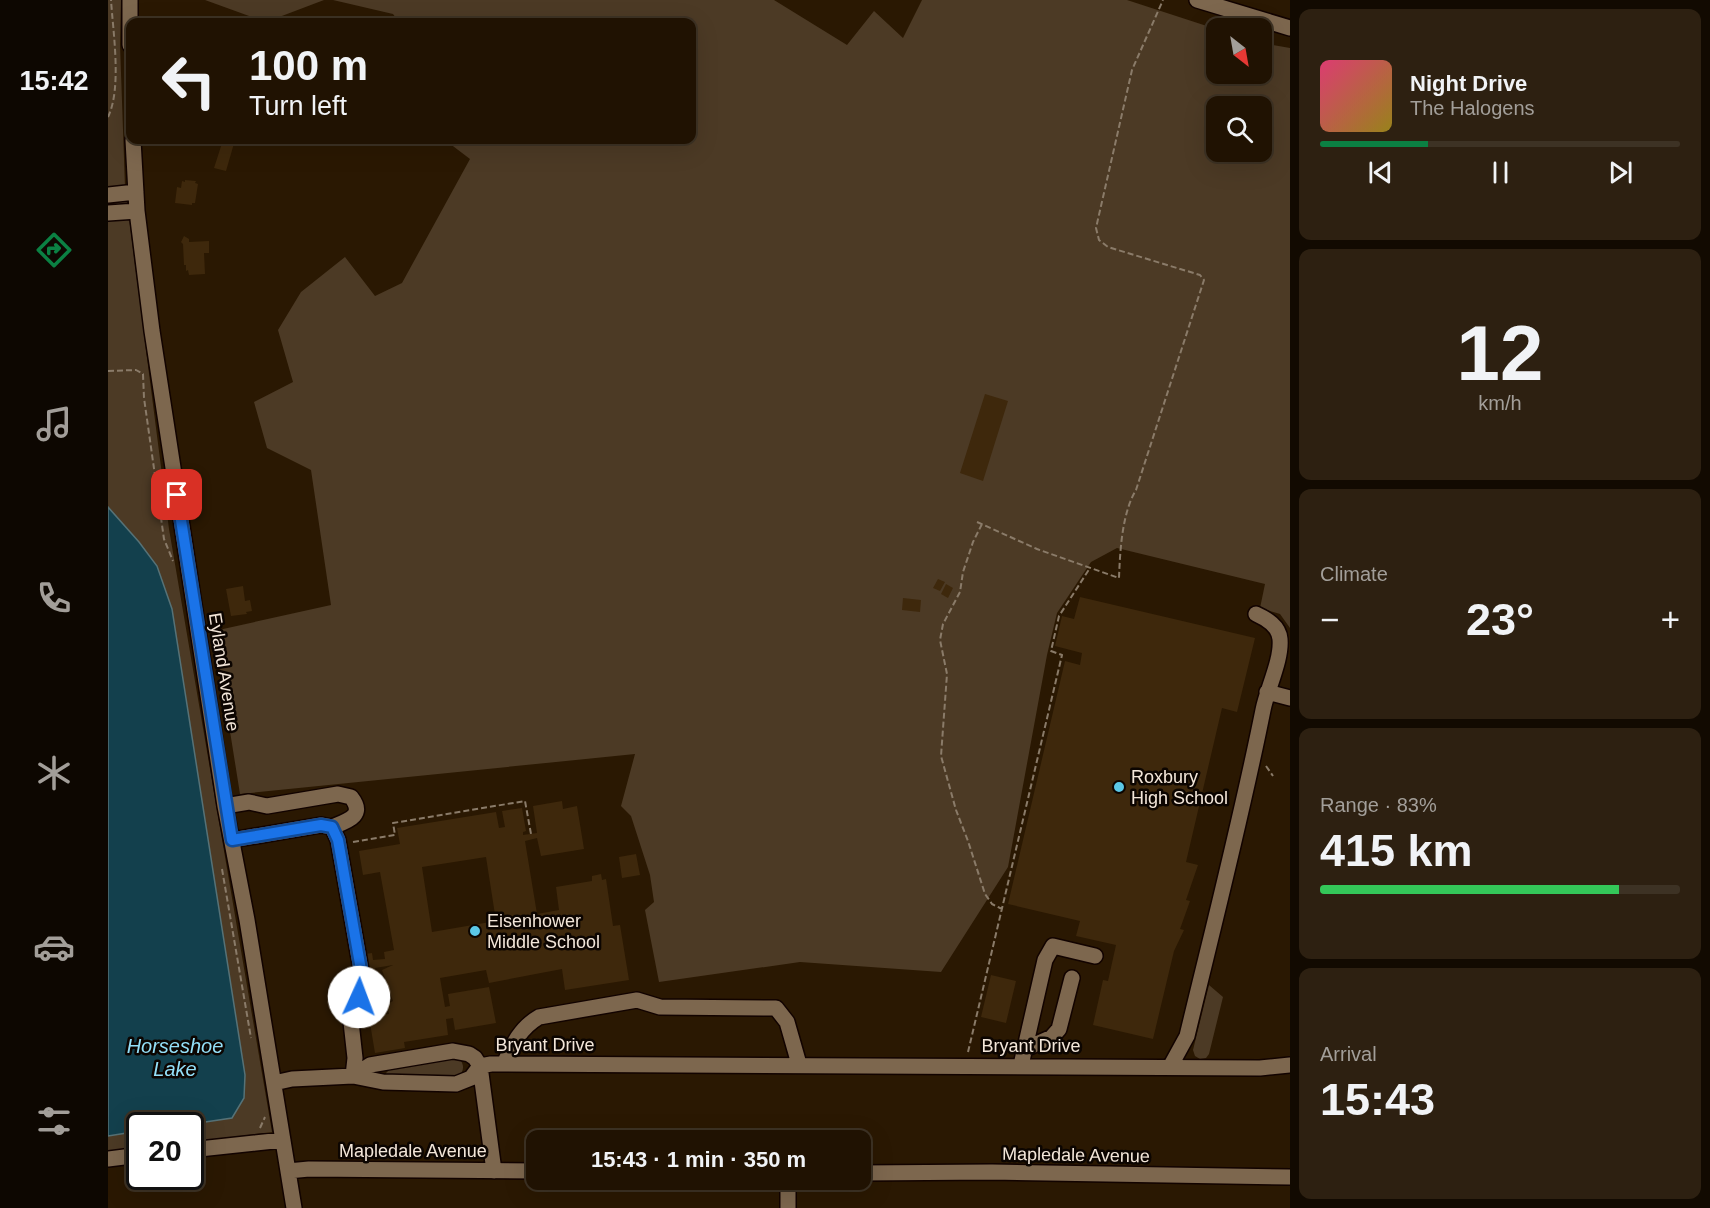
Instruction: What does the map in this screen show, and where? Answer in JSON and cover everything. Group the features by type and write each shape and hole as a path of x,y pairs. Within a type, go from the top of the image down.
{"street":[{"path":"130,0 130,18"},
{"path":"1197,0 1290,28"},
{"name":"Eyland Avenue","path":"133,144 137,211 152,332 225,806 247,920 294,1208"},
{"path":"108,195 136,192"},
{"path":"108,213 137,211"},
{"path":"1170,1067 1187,1036 1255,752 1267,692 1276,663 1280,639 1276,628 1268,620 1256,614"},
{"path":"1267,692 1290,698"},
{"path":"225,806 249,802 267,806 338,794 351,797 357,808 355,815 349,820 332,827 321,825 232,840"},
{"path":"332,827 338,840 363,981 351,1022 355,1058 353,1076"},
{"path":"1021,1065 1045,960 1053,946 1095,956"},
{"path":"1025,1048 1052,1037 1059,1029 1072,978"},
{"path":"504,1064 522,1029 539,1017 637,1000 660,1007 776,1008 787,1022 799,1064"},
{"name":"Bryant Drive","path":"353,1076 370,1065 453,1051 469,1054 480,1066"},
{"name":"Bryant Drive","path":"274,1083 292,1079 353,1076 383,1082 456,1084 471,1078 480,1066 491,1064 1260,1068 1290,1065"},
{"path":"480,1066 494,1171"},
{"path":"204,1148 283,1140"},
{"path":"108,1159 126,1157"},
{"name":"Mapledale Avenue","path":"288,1171 304,1169 526,1171"},
{"name":"Mapledale Avenue","path":"871,1173 992,1172 1290,1177"},
{"path":"788,1190 788,1208"}],"path":[{"path":"108,117 114,101 115,83 111,0"},
{"path":"977,522 1037,549 1119,578 1120,549 1131,498 1136,490 1204,280 1200,275 1108,247 1099,240 1096,228 1132,70 1163,0"},
{"path":"108,371 136,369 143,374 144,398 164,539 174,571"},
{"path":"982,525 973,542 963,572 960,592 943,624 940,640 947,674 940,756 985,894 992,904 1002,909"},
{"path":"967,1055 1062,655 1051,651 1059,616 1091,567"},
{"path":"1263,762 1273,776"},
{"path":"349,843 395,835 393,823 525,801 531,834"},
{"path":"221,862 252,1040"},
{"path":"255,1134 266,1117"}],"shaded area":[{"name":"Horseshoe Lake","path":"108,0 121,0 120,44 125,187 169,529 272,1132 204,1140 204,1112 126,1112 126,1149 108,1151"},
{"path":"205,0 324,0 277,18 255,18"},
{"path":"333,0 774,0 847,45 874,11 903,38 922,0 1127,0 1206,26 1206,84 1272,84 1272,45 1290,48 1290,628 1280,614 1260,608 1265,584 1117,548 1091,562 1057,613 1047,655 1008,867 941,972 800,962 659,982 645,910 654,902 650,875 631,816 621,806 635,754 240,794 214,631 331,605 311,470 267,448 254,402 293,382 278,330 301,292 345,257 375,296 402,283 470,159 450,144 696,144 696,18 396,18 393,14"},
{"path":"1209,985 1223,997 1209,1054 1206,1058 1200,1059 1195,1056 1193,1050"},
{"path":"453,1058 461,1061 463,1065 462,1072 457,1077 387,1077 386,1073 389,1070"}],"water":[{"name":"Horseshoe Lake","path":"108,507 157,566 172,609 245,1075 244,1098 232,1118 204,1122 204,1112 126,1112 126,1133 108,1136"}],"building":[{"path":"222,144 234,144 226,171 214,168"},
{"path":"185,180 196,181 195,183 198,184 195,203 192,205 175,203 177,187 181,188 182,181 185,182"},
{"path":"184,236 189,239 189,242 209,241 209,253 204,253 205,274 189,275 188,270 186,271 181,242"},
{"path":"985,394 1008,401 983,481 960,473"},
{"path":"938,579 945,582 940,591 933,588"},
{"path":"946,584 953,588 948,598 941,594"},
{"path":"243,586 245,601 250,600 252,611 231,616 226,589"},
{"name":"Roxbury High School","path":"1080,597 1255,638 1237,712 1222,708 1186,862 1198,865 1186,900 1190,901 1180,929 1184,930 1174,951 1153,1039 1093,1025 1103,980 1108,981 1116,945 1076,936 1080,921 1008,904 1065,661 1080,665 1082,653 1055,646 1062,616 1074,619"},
{"path":"903,598 921,600 920,612 902,610"},
{"name":"Eisenhower Middle School","path":"562,801 563,809 577,806 584,849 541,856 537,838 525,841 537,914 559,910 556,887 592,881 592,876 601,874 602,880 606,879 613,926 620,925 629,980 565,990 562,969 489,983 486,970 440,978 445,1007 450,1006 448,994 489,987 496,1023 455,1030 453,1018 446,1019 448,1035 404,1042 405,1048 375,1053 369,1017 389,1014 387,1004 393,1001 382,970 393,965 375,968 377,980 370,982 365,954 372,953 373,960 385,959 384,952 394,950 380,872 363,875 359,851 400,844 397,828 496,812 499,828 505,827 502,811 522,808 526,831 523,835 537,833 533,806","holes":["486,857 496,921 432,932 422,867"]},
{"path":"636,854 640,875 622,878 619,857"},
{"path":"991,975 1016,981 1006,1023 981,1017"}],"place":[{"name":"Roxbury High School","path":"1119,787"},
{"name":"Eisenhower Middle School","path":"475,931"}],"route":[{"path":"177,495 232,840 321,825 332,827 338,840 363,981 359,997"}]}
